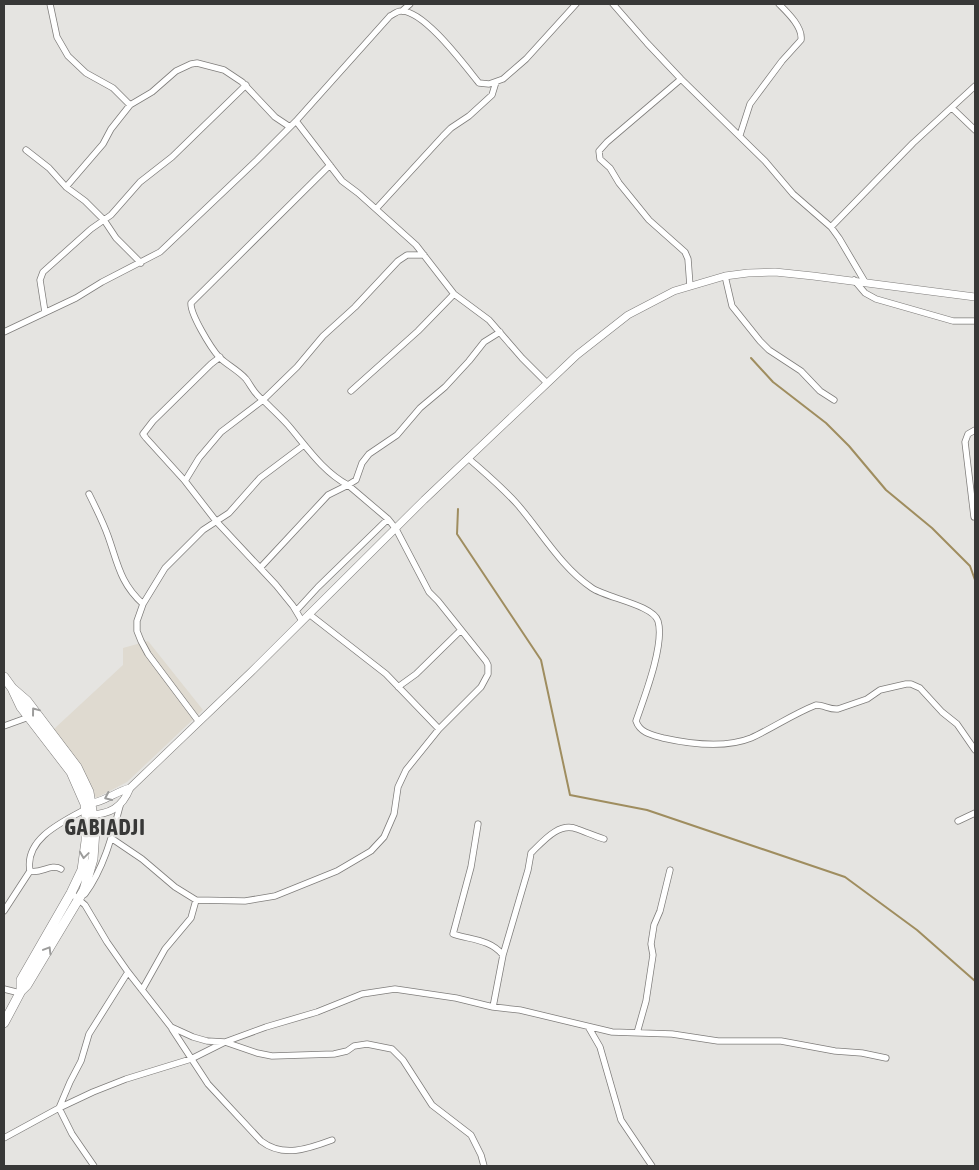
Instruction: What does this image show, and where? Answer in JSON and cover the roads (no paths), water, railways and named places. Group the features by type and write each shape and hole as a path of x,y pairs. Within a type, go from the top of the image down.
{"main road":[{"path":"4,677 21,706 71,772 88,809 95,830 93,859 84,890 77,897 27,985 20,992 4,1023"},
{"path":"12,688 27,701 77,767 89,792 88,809"}],"street":[{"path":"50,4 57,37 68,56 86,73 113,88 130,105"},
{"path":"4,332 76,298 160,252 258,160 376,34 390,16 402,11 410,4"},
{"path":"402,11 415,16 429,26 454,52 479,83 489,84 503,79 526,59 576,4"},
{"path":"613,4 646,43 765,161 793,194 831,227 865,282"},
{"path":"740,136 750,104 786,56 801,40 802,36 799,28 778,4"},
{"path":"66,187 103,144 111,129 130,105 152,92 176,70 191,64 197,63 219,68 246,85 275,117 290,127"},
{"path":"681,78 607,142 599,151 598,156 610,168 619,184 649,220 685,252 688,259 690,286"},
{"path":"376,210 443,136 492,95 496,82"},
{"path":"45,312 40,280 42,272 126,200 140,182 172,157 246,85"},
{"path":"831,227 913,142 975,86"},
{"path":"952,108 975,130"},
{"path":"296,121 342,181 416,245 454,294 488,320 547,383"},
{"path":"26,150 49,168 66,187 80,195 104,220 116,238 141,263"},
{"path":"111,838 142,859 175,887 196,900 245,900 275,896 337,870 371,851 384,837 394,814 398,787 406,770 439,729 481,687 488,674 486,661 429,592 396,529 388,519 348,485 340,481 304,445 287,423 253,392 247,380 220,357 192,312 191,303 330,165"},
{"path":"185,481 199,458 221,432 263,400 297,367 323,336 355,307 398,261 407,255 424,255"},
{"path":"88,809 113,810 120,806 126,799 130,788 468,458 577,355 628,315 674,291 725,276 748,273 775,272 854,280 975,297"},
{"path":"725,276 732,306 760,341 768,350 801,371 820,391 834,400"},
{"path":"854,280 865,293 876,299 953,321 975,322"},
{"path":"351,392 418,331 454,294"},
{"path":"260,568 328,495 356,480 362,463 369,454 397,435 420,408 469,361 484,342 500,332"},
{"path":"220,357 153,421 144,434 185,481 216,521 276,585 302,621"},
{"path":"974,517 966,442 968,434 975,430"},
{"path":"199,722 148,654 141,641 137,621 143,604 165,568 203,530 229,513 260,478 304,445"},
{"path":"468,458 518,505 553,550 582,580 601,594 646,610 654,614 658,620 660,640 636,721 640,729 651,735 675,740 721,744 736,742 753,737 816,705 824,705 833,710 838,710 867,699 880,690 911,684 920,688 942,712 957,724 975,750"},
{"path":"90,494 108,535 119,572 133,595 143,604"},
{"path":"296,611 388,519"},
{"path":"309,614 386,674 439,729"},
{"path":"398,687 416,674 461,630"},
{"path":"4,726 29,717"},
{"path":"4,911 30,872 30,860 38,841 55,825 120,791 130,788"},
{"path":"120,806 98,876 77,897 91,913 107,942 171,1027 191,1059 214,1090 261,1141 274,1149 290,1151 332,1140"},
{"path":"958,821 975,813"},
{"path":"478,824 471,867 453,934 472,940 480,939 493,946 503,955"},
{"path":"493,1007 503,955 528,870 531,853 556,831 563,828 574,828 604,839"},
{"path":"30,872 38,872 54,867 61,869"},
{"path":"637,1033 646,1001 654,925 660,912 670,870"},
{"path":"142,990 165,949 190,918 196,900"},
{"path":"94,1166 72,1134 59,1108 81,1061 89,1034 128,972"},
{"path":"4,989 20,992"},
{"path":"4,1138 59,1108 118,1082 191,1059 225,1042 266,1026 317,1012 362,994 390,990 456,998 493,1007 520,1010 612,1032 683,1035 718,1041 780,1041 886,1058"},
{"path":"171,1027 193,1037 207,1041 225,1042 272,1056 334,1054 341,1053 354,1046 368,1044 392,1049 403,1060 432,1104 471,1135 484,1166"},
{"path":"589,1028 600,1047 621,1120 652,1166"}],"waterway":[{"path":"751,358 773,382 826,423 849,446 886,490 932,528 970,566 975,580"},
{"path":"458,509 457,534 541,660 570,795 647,810 845,877 917,930 975,981"}],"district":[{"name":"GABIADJI","path":"105,827"}]}
